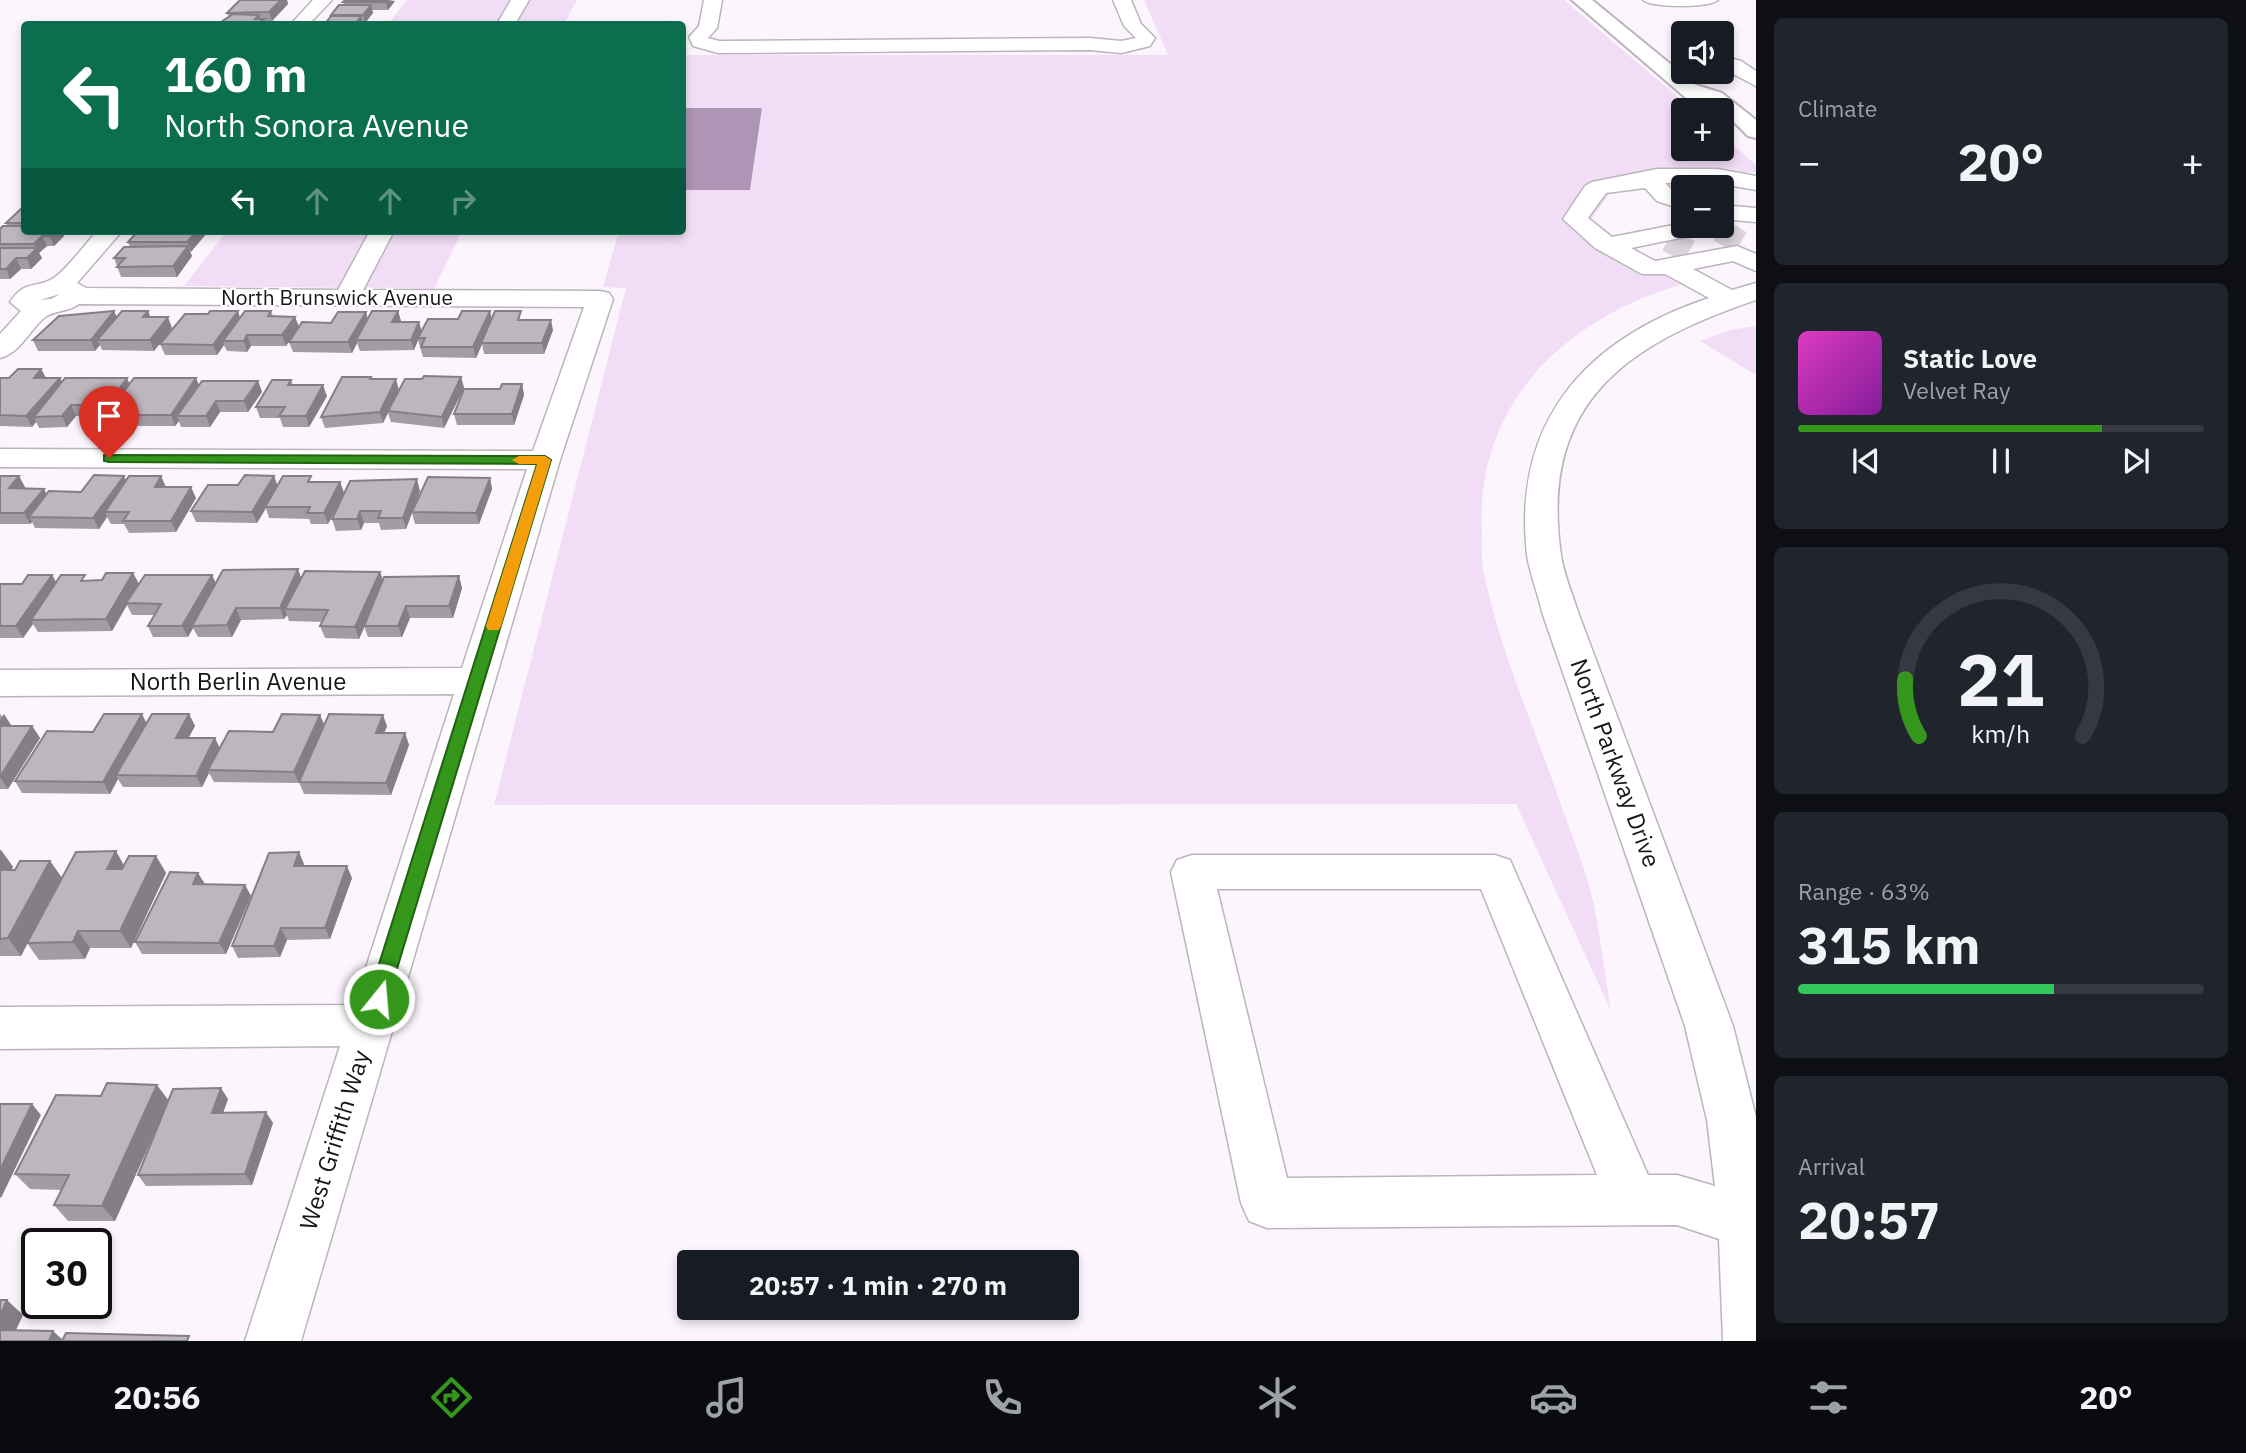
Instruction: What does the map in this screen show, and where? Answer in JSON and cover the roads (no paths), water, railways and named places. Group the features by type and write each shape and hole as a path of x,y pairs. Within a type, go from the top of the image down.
{"main road":[{"path":"1581,0 1671,64"},
{"path":"1609,0 1671,50"},
{"path":"1698,84 1756,131"},
{"path":"1700,84 1756,118"},
{"path":"1734,128 1756,146"}],"street":[{"path":"303,21 323,0"},
{"path":"508,21 520,0"},
{"path":"713,0 708,28 698,37 699,42 718,47 1090,44 1121,47 1143,43 1146,38 1144,33 1133,26 1122,0"},
{"path":"1652,0 1709,0"},
{"path":"1734,65 1756,80"},
{"path":"1749,252 1687,259 1651,269 1608,245 1575,219 1593,191 1600,187 1650,180 1657,176 1717,176 1756,183"},
{"path":"1650,180 1671,198"},
{"path":"1734,219 1756,215"},
{"path":"0,350 21,300 52,307 67,291 107,235"},
{"path":"346,298 380,235"},
{"path":"1608,245 1671,235"},
{"path":"1687,259 1742,295"},
{"name":"North Brunswick Avenue","path":"67,291 346,298 600,299"},
{"name":"North Parkway Drive","path":"1742,295 1653,331 1593,375 1570,402 1554,433 1545,468 1540,513 1544,557 1560,612 1709,1026 1732,1120 1745,1221 1752,1341"},
{"name":"West Griffith Way","path":"273,1341 545,460 600,299"},
{"path":"0,458 545,460"},
{"name":"North Berlin Avenue","path":"0,683 477,681"},
{"path":"1633,1200 1495,872 1192,872 1267,1203 1676,1200 1745,1221"},
{"path":"0,1028 370,1025"}],"tunnel":[{"path":"1733,238 1741,243"},
{"path":"1668,240 1690,252"}]}
